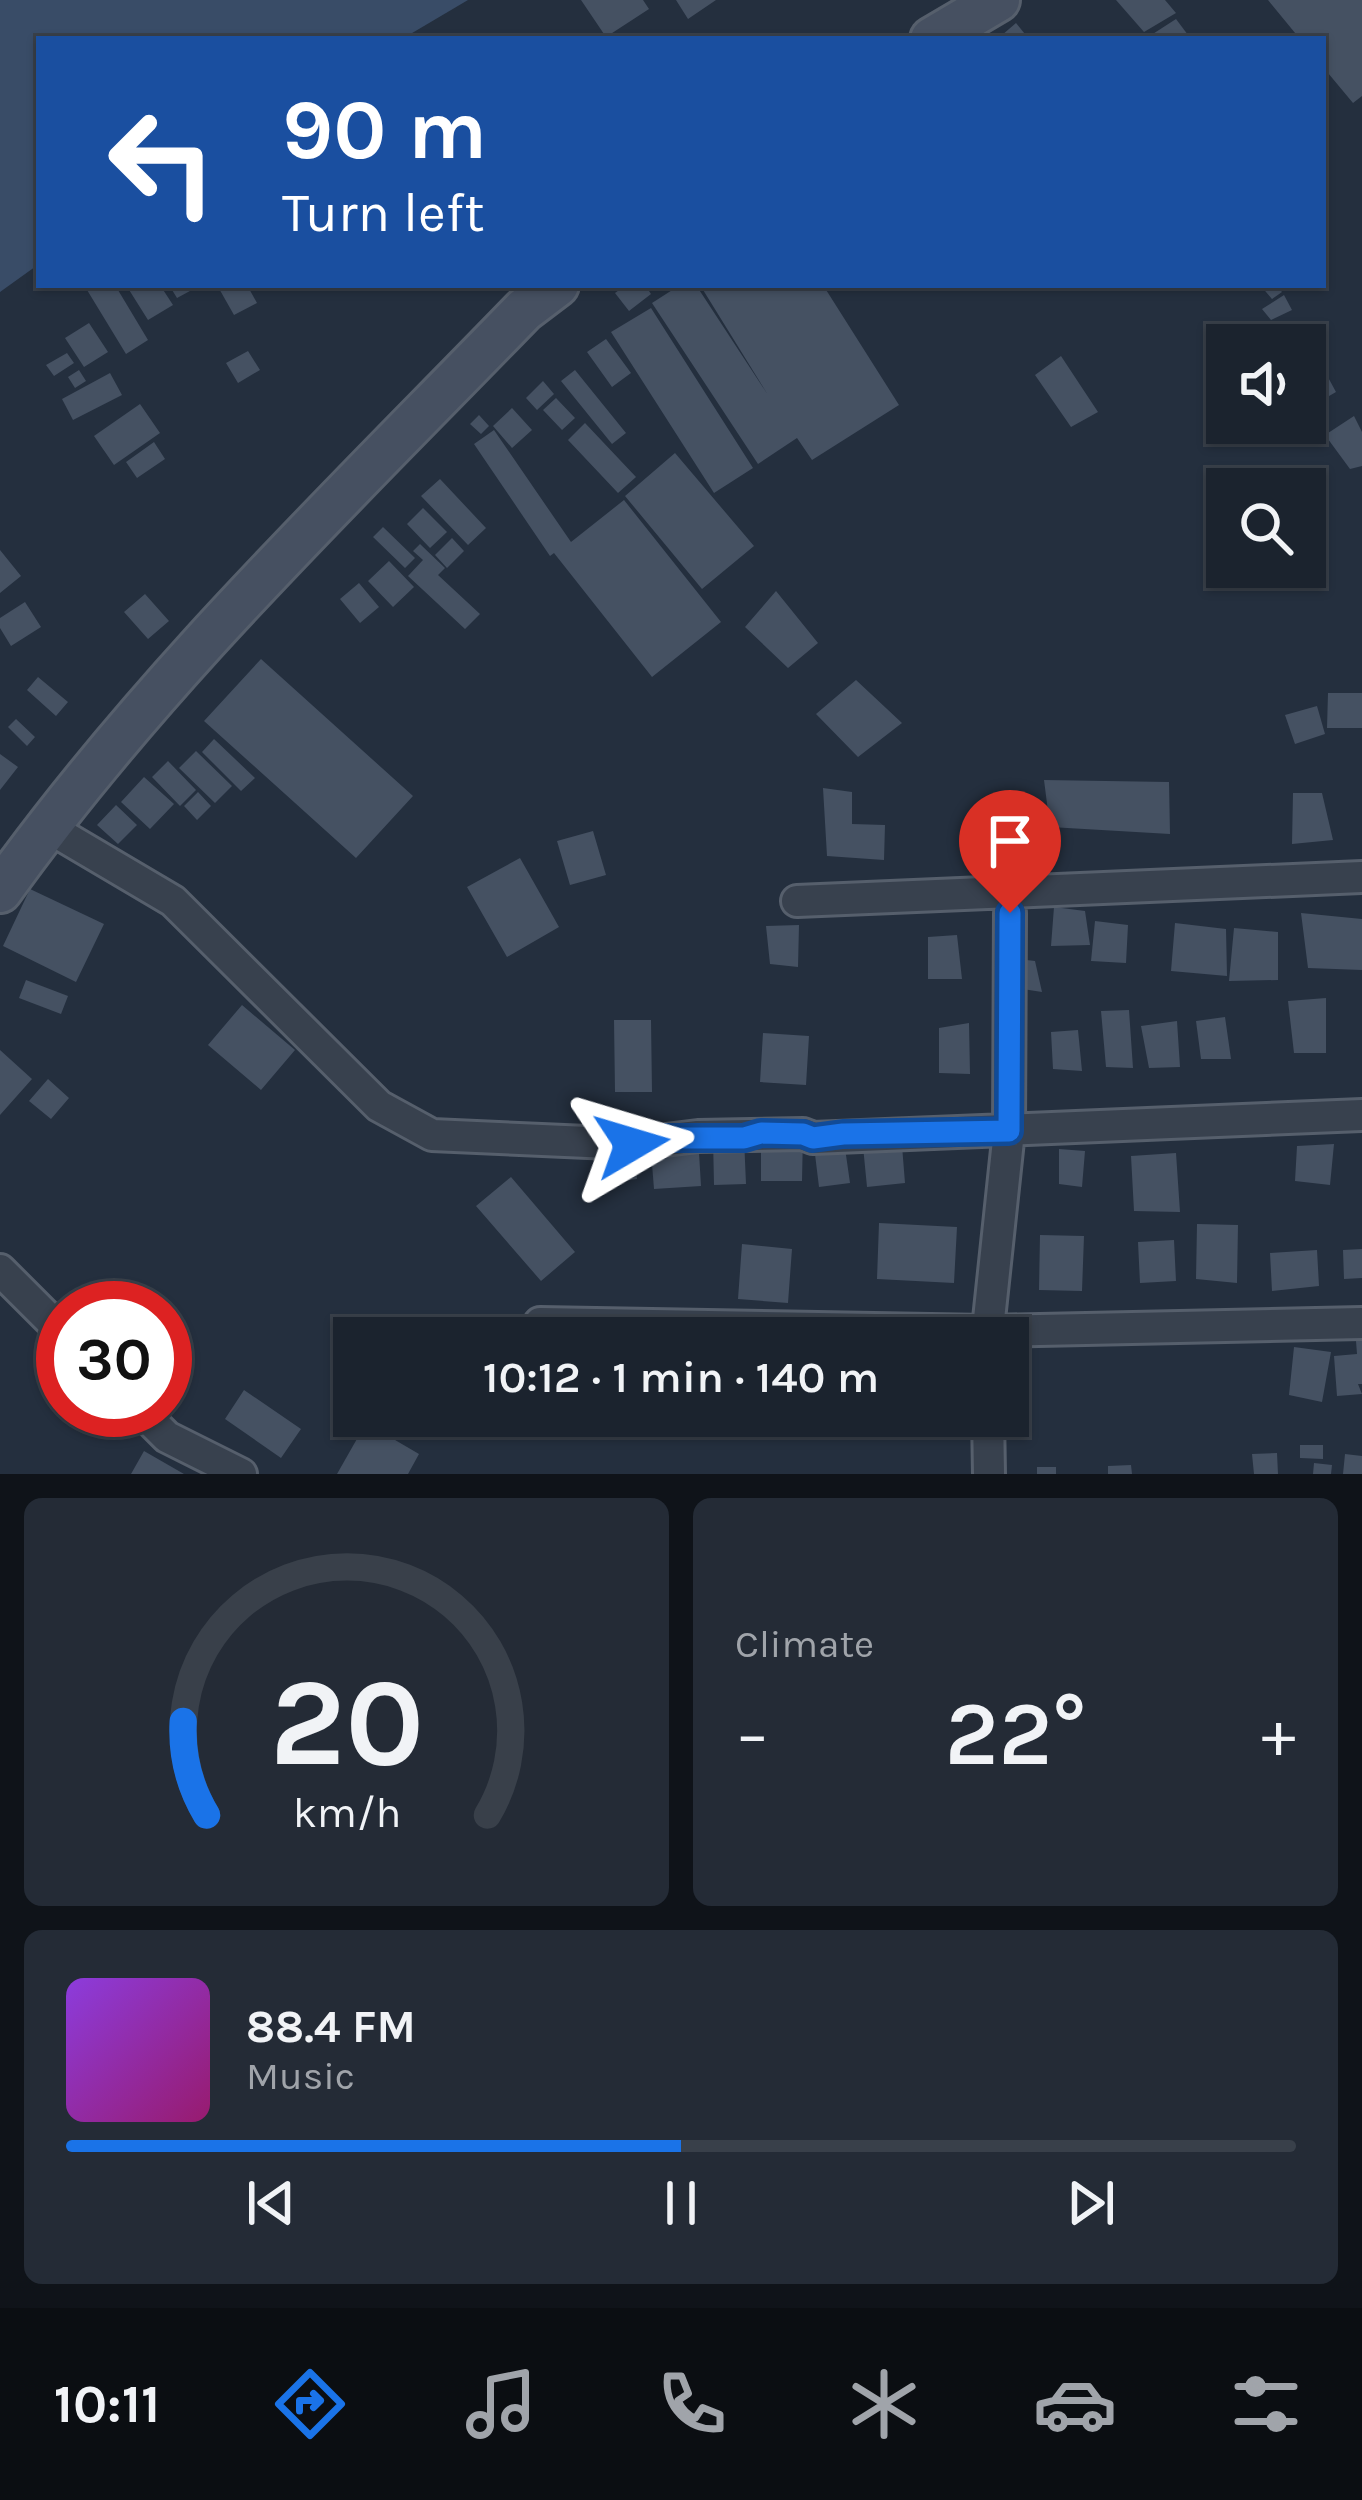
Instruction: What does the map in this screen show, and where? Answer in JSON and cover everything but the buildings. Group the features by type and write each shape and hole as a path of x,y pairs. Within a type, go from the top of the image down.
{"street":[{"path":"937,36 998,0"},
{"path":"0,891 46,826 200,645 524,310 553,288"},
{"path":"46,826 173,901 379,1106 432,1135 632,1144 650,1138 744,1138 761,1133 813,1138 1362,1115"},
{"path":"797,901 1362,877"},
{"path":"989,1317 1009,1131 1010,913"},
{"path":"0,1270 36,1306"},
{"path":"1029,1333 1362,1323"},
{"path":"167,1437 241,1474"},
{"path":"988,1437 989,1474"}],"water":[{"path":"0,0 468,0 407,36 36,36 36,266 0,292"}],"route":[{"path":"632,1144 650,1138 744,1138 761,1133 813,1138 1009,1131 1010,913"}]}
